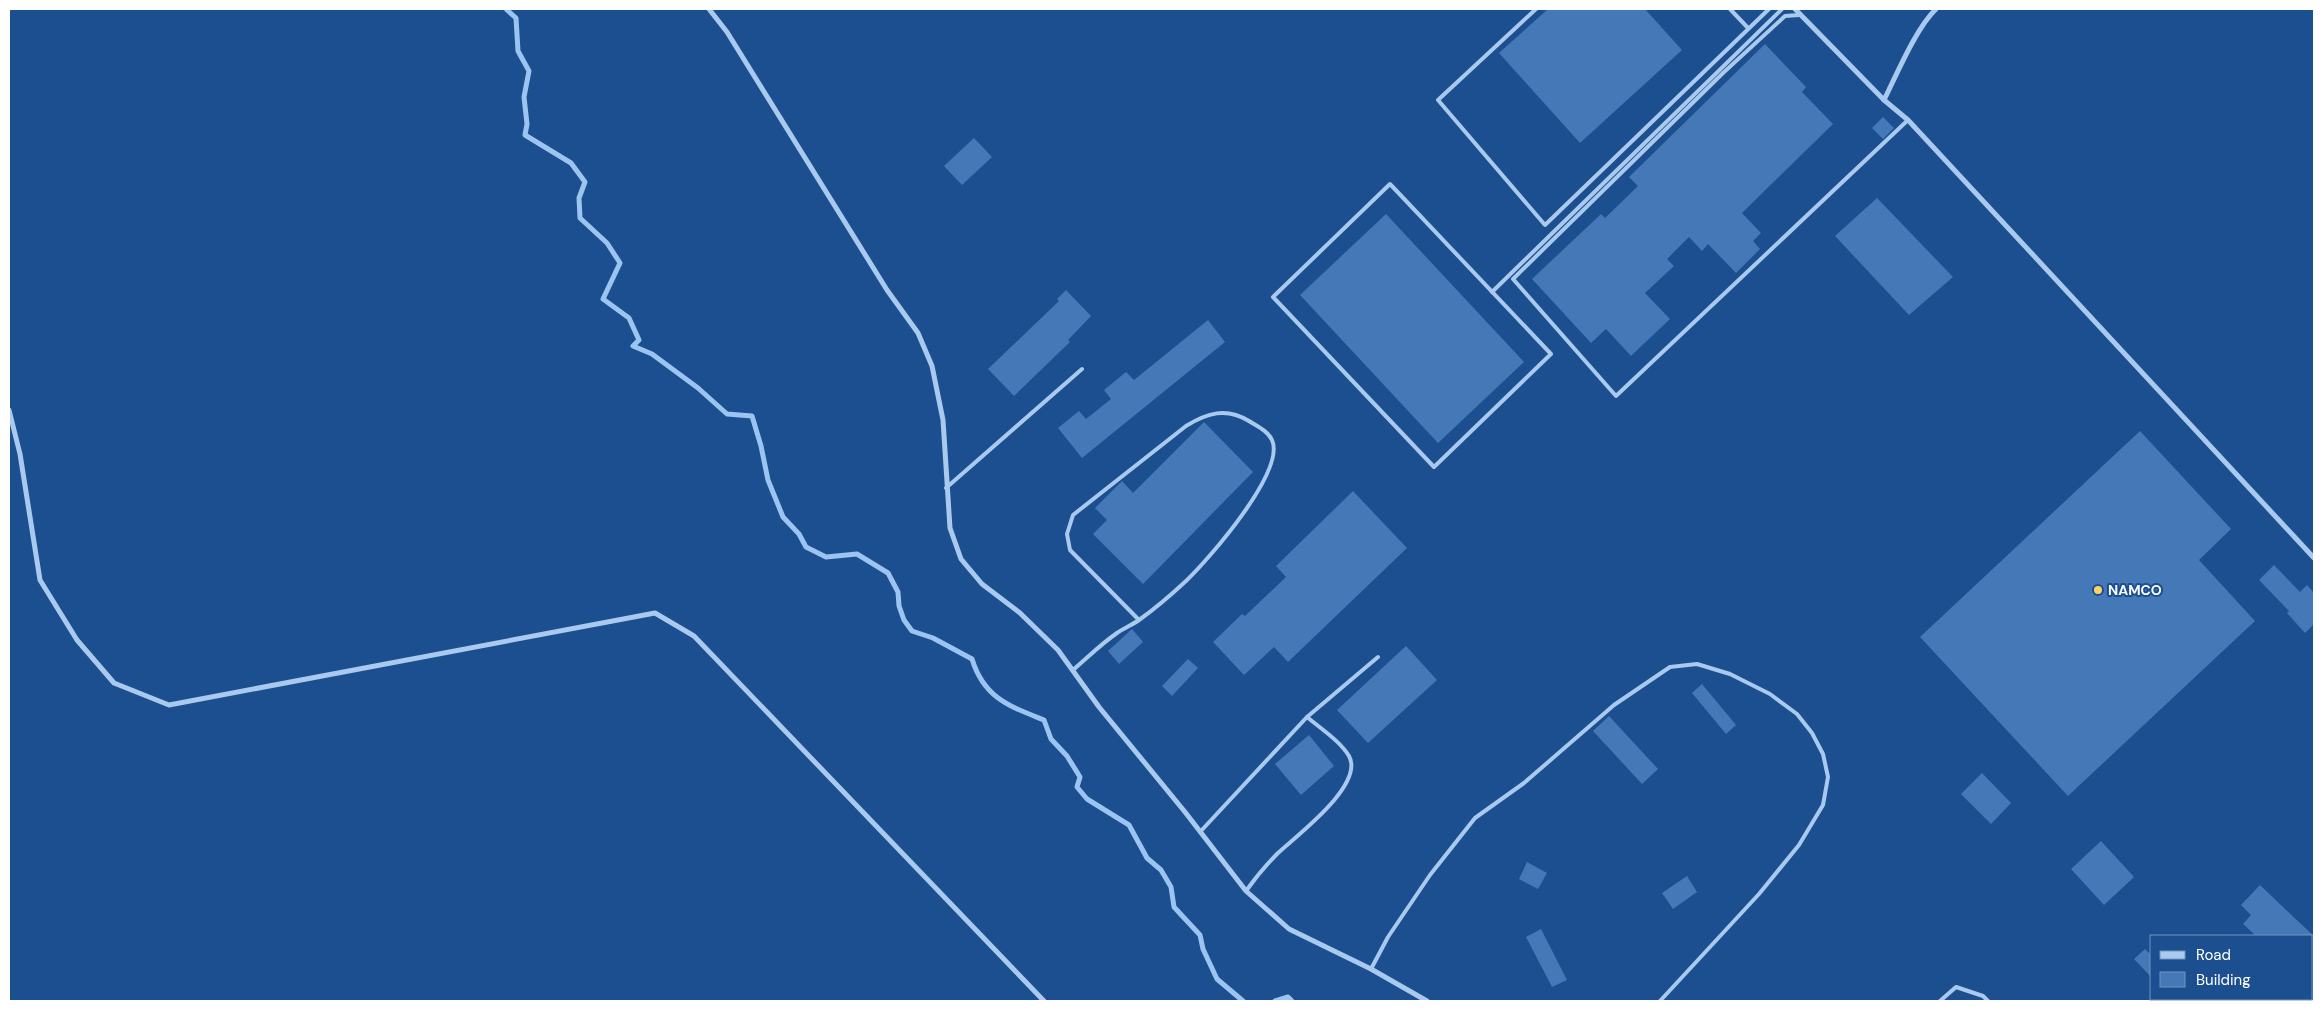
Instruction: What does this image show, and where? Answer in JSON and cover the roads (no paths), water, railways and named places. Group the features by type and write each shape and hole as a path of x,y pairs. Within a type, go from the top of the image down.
{"street":[{"path":"709,9 727,32 887,290 918,333 932,366 943,420 950,528 961,559 982,584 1020,613 1058,650 1099,707 1246,891 1289,929 1371,969 1427,1001"},
{"path":"1795,9 1884,100 1908,120 2314,558"},
{"path":"1884,100 1922,29 1936,9"},
{"path":"9,410 20,454 40,580 77,640 114,683 169,704 655,613 694,636 1044,1001"}],"lane":[{"path":"1536,9 1438,100 1545,225 1769,9"},
{"path":"1730,9 1748,28"},
{"path":"1492,292 1782,9"},
{"path":"1800,15 1785,16 1723,72 1513,279 1616,396 1908,120"},
{"path":"1390,184 1492,292 1551,354 1434,467 1272,297 1390,184"},
{"path":"946,488 1082,368"},
{"path":"1073,670 1117,633 1139,620 1188,580 1259,492 1270,470 1274,452 1272,439 1264,430 1245,418 1222,411 1203,415 1186,426 1073,515 1067,534 1070,550 1139,620"},
{"path":"1200,832 1307,717 1378,657"},
{"path":"1371,969 1388,937 1430,875 1475,818 1524,783 1614,705 1670,666 1698,664 1730,674 1770,694 1796,714 1812,733 1823,754 1828,778 1823,805 1799,845 1759,894 1660,1001"},
{"path":"1246,891 1256,876 1331,804 1343,788 1350,772 1352,766 1348,756 1307,717"},
{"path":"1940,1001 1956,987 1983,996 1988,1001"}],"waterway":[{"path":"506,9 516,18 518,51 529,71 524,97 527,124 525,135 571,163 585,182 579,198 580,218 607,243 620,263 603,299 629,318 639,340 633,346 652,354 698,388 727,414 752,416 768,480 783,517 799,534 806,547 826,557 857,554 888,573 898,592 899,606 904,620 912,631 933,638 972,659 983,683 999,699 1044,720 1051,739 1067,756 1080,777 1077,787 1087,799 1129,825 1147,858 1161,870 1171,887 1174,907 1200,935 1203,949 1217,979 1243,1001"},
{"path":"1275,1001 1288,997 1292,1001"}],"place":[{"name":"NAMCO","path":"2098,590"}]}
